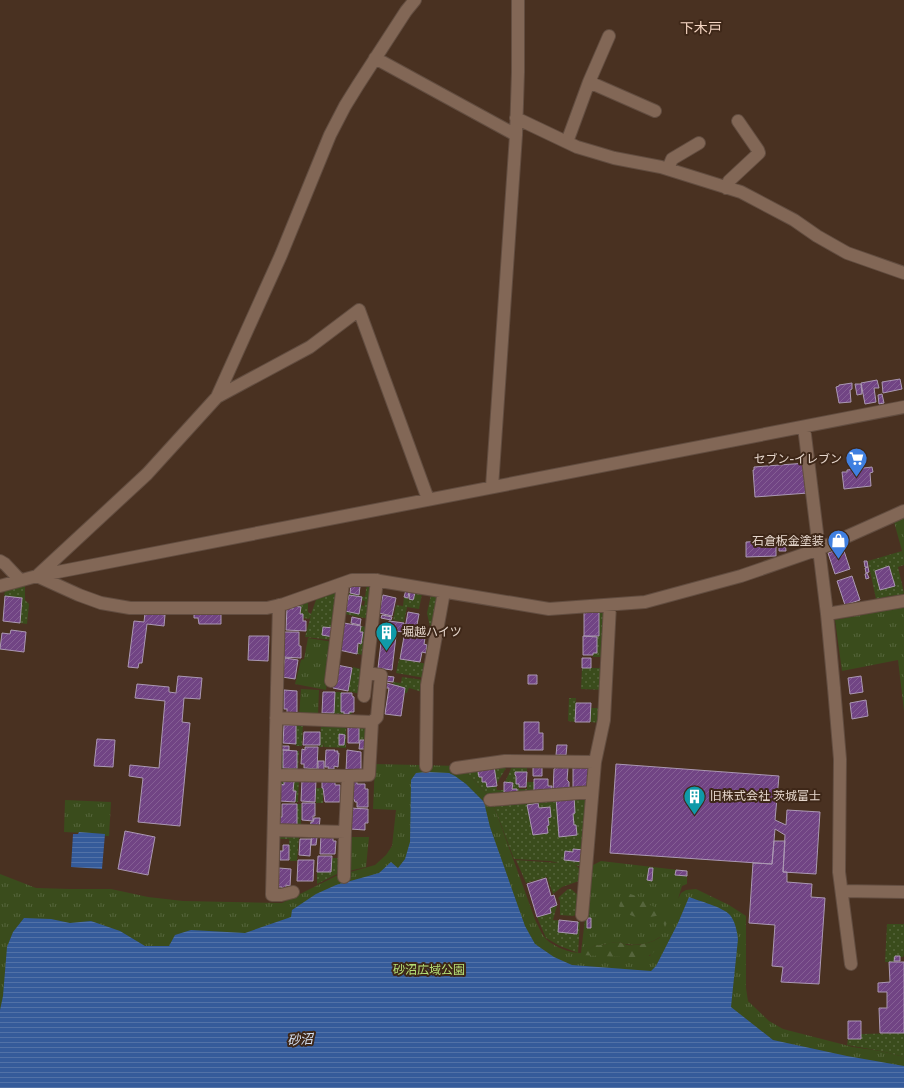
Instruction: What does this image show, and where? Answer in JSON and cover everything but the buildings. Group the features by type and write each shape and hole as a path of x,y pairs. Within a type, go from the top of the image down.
{"street":[{"path":"37,576 147,474 217,397 282,255 330,135 345,106 375,58 415,0"},
{"path":"492,486 516,135 518,0"},
{"path":"567,142 588,82 609,36"},
{"path":"375,58 516,135"},
{"path":"588,82 655,111"},
{"path":"516,118 577,146 614,158 668,169 741,192 787,217 847,253 904,273"},
{"path":"726,188 729,181 759,153 738,121"},
{"path":"668,169 672,159 700,143"},
{"path":"217,397 310,347 359,310 428,499"},
{"path":"0,586 37,576 492,486 904,407"},
{"path":"804,427 827,614 840,759 839,872 851,964"},
{"path":"37,576 101,603 130,608 267,608 352,580 377,580 549,609 610,605 645,602 741,576 819,549 904,511"},
{"path":"0,561 5,564 20,580"},
{"path":"364,696 377,580"},
{"path":"331,681 343,584"},
{"path":"426,766 427,685 444,592"},
{"path":"827,614 904,601"},
{"path":"279,605 272,898 293,892"},
{"path":"582,915 595,762 604,720 610,605"},
{"path":"275,775 369,775 372,722 377,717 381,675 367,673"},
{"path":"276,718 372,722"},
{"path":"456,768 505,761 595,762"},
{"path":"344,877 348,776"},
{"path":"490,800 592,792"},
{"path":"274,830 345,832"},
{"path":"842,890 904,892"}],"green space":[{"path":"904,518 904,558 894,522"},
{"path":"902,551 904,565 898,567 904,593 902,595 876,599 868,561"},
{"path":"367,583 373,588 369,619 345,614 345,611 359,614 361,605 364,606 365,601 362,600 362,597 349,595 349,593 365,597"},
{"path":"25,585 25,600 29,604 27,624 20,623 22,598 4,597 5,590"},
{"path":"336,591 333,640 305,637 311,615 309,619 303,618 300,614 301,607 295,606 308,601 308,612 311,614 317,597"},
{"path":"410,591 422,594 419,609 407,607 404,622 393,620 396,605 403,606 404,597 408,598 408,602"},
{"path":"431,595 437,596 432,626 430,627 427,613"},
{"path":"904,607 904,711 898,660 842,671 835,620"},
{"path":"599,611 605,611 604,657 593,657 593,653 597,653"},
{"path":"361,626 366,627 364,655 357,654 362,632 360,632"},
{"path":"308,638 333,642 326,690 295,684 301,660 304,659"},
{"path":"399,659 428,664 425,678 396,673"},
{"path":"353,667 364,670 360,694 348,691"},
{"path":"582,668 604,668 604,690 581,689"},
{"path":"402,677 423,680 422,692 409,688 407,693 404,693 393,686 393,682 401,683"},
{"path":"301,689 319,690 318,716 299,716"},
{"path":"335,692 342,692 341,712 348,714 349,712 352,712 351,716 323,716 323,713 334,713"},
{"path":"569,698 576,698 575,722 568,721"},
{"path":"591,708 601,708 600,723 590,722"},
{"path":"296,722 303,723 302,746 296,746"},
{"path":"321,723 346,723 346,748 324,747 324,743 323,747 319,747"},
{"path":"359,724 367,724 368,740 359,740"},
{"path":"281,750 283,750 283,768 297,768 297,751 299,751 298,771 281,771"},
{"path":"514,762 527,763 527,772 515,772 516,784 519,784 519,789 527,789 527,782 534,782 534,796 517,796 513,789 513,782 505,782"},
{"path":"509,763 496,785 497,790 504,790 505,796 491,798 462,768 477,766 479,777 482,777 482,782 486,782 487,787 496,786 494,767"},
{"name":"砂沼","path":"375,764 460,766 491,798 536,922 543,935 553,945 572,952 581,953 591,866 601,861 687,871 687,884 682,886 678,899 681,893 686,890 696,889 729,905 746,916 746,988 748,1001 769,1021 783,1029 853,1047 881,1051 904,1057 904,1088 0,1088 0,874 36,888 111,889 148,897 183,901 282,903 336,876 375,865 386,855 392,846 396,810 373,809","holes":["660,937 650,956 585,953 595,945 604,945 617,942 630,945 639,945 648,943"]},
{"path":"280,778 299,779 298,802 295,802 296,792 293,791 294,781 281,785 280,801"},
{"path":"316,788 323,788 323,803 316,803"},
{"path":"590,794 583,867 574,865 578,867 582,873 579,881 562,887 553,894 547,877 526,883 516,860 559,863 514,859 492,801"},
{"path":"65,800 111,802 109,836 104,836 104,834 64,832"},
{"path":"297,804 301,804 301,829 297,826"},
{"path":"282,835 299,836 297,861 290,861 289,839 278,839"},
{"path":"350,837 369,837 366,867 349,871"},
{"path":"332,858 341,858 337,874 317,884 317,872 331,872"},
{"path":"568,889 571,889 580,897 578,914 573,916 560,915 560,901 558,898"},
{"path":"627,893 646,899 650,905 657,908 663,909 675,906 665,927 660,915 643,918 633,916 623,911 619,906 622,898"},
{"path":"557,905 553,920 580,922 578,953 560,946 546,938 537,917 551,913 550,908"},
{"path":"887,924 904,924 904,955 903,957 895,957 894,962 885,962"},
{"path":"661,937 656,949 652,954 645,958 581,955 595,945 617,942 627,945 640,944 653,941"},
{"path":"904,1033 904,1057 847,1045 848,1039 861,1039 861,1034"}],"water":[{"name":"砂沼","path":"416,773 449,773 455,776 466,784 484,802 490,827 525,926 535,944 554,957 572,965 651,971 656,966 678,923 689,897 711,904 727,912 732,917 737,933 738,939 731,1007 773,1040 847,1056 904,1066 904,1088 0,1088 0,1010 3,996 7,947 13,932 24,918 51,919 70,923 91,921 120,931 145,946 169,946 175,935 191,930 245,933 291,917 292,910 316,894 336,885 379,873 391,862 398,868 405,859 410,842 411,780"},
{"path":"79,832 105,834 102,869 71,867 73,834 78,834"}],"place":[{"name":"セブン-イレブン","path":"857,478"},
{"name":"石倉板金塗装","path":"839,560"},
{"name":"堀越ハイツ","path":"387,652"},
{"name":"旧株式会社 茨城富士","path":"694,816"}],"district":[{"name":"下木戸","path":"701,28"}],"park label":[{"name":"砂沼広域公園","path":"429,970"}]}
